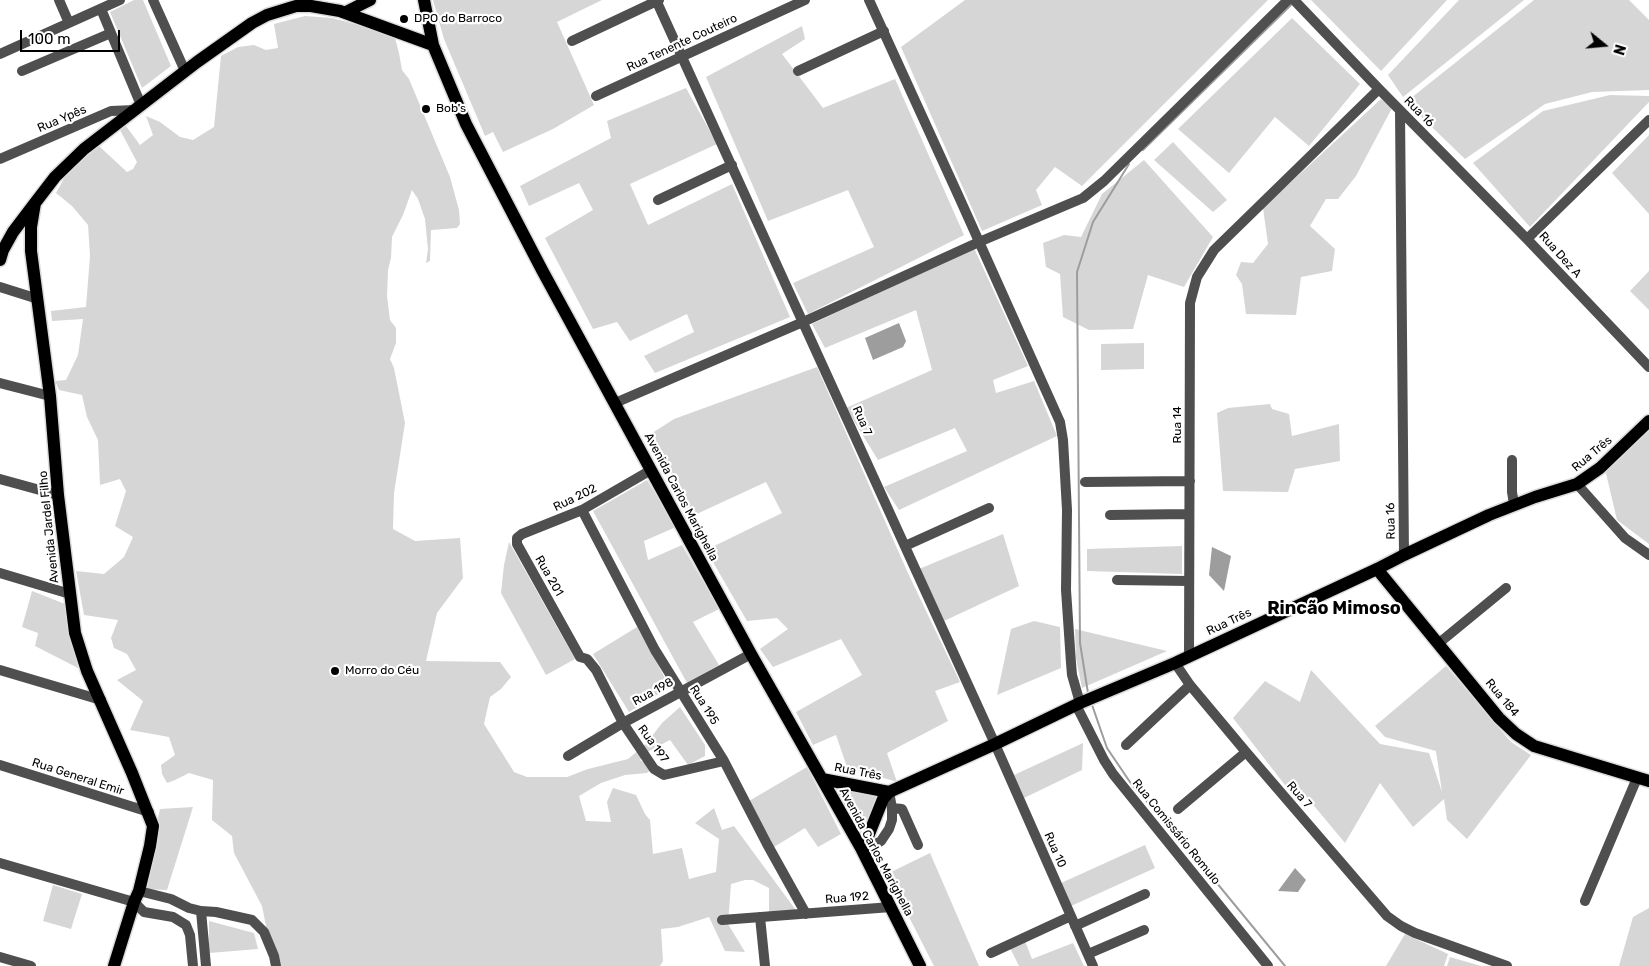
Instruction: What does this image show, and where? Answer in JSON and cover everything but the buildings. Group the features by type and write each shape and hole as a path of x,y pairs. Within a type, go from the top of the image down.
{"main road":[{"path":"346,12 370,0"},
{"name":"Avenida Carlos Marighella","path":"418,0 425,25 466,124 542,270 751,654 861,848 920,966"},
{"name":"Avenida Carlos Marighella","path":"424,0 432,40"},
{"path":"0,260 3,250 35,202 68,163 84,148 185,71 267,15 296,6 311,6 346,12 432,40"},
{"name":"Avenida Jardel Filho","path":"35,202 31,227 31,251 50,396 58,495 74,625 78,646 87,671 101,700 153,826 136,897 114,966"},
{"name":"Rua Três","path":"861,848 889,792 1078,704 1175,663 1514,504 1577,484 1600,468 1649,421"},
{"name":"Rua 184","path":"1377,569 1499,718 1516,734 1534,746 1643,779"},
{"name":"Rua Três","path":"822,779 889,792"}],"street":[{"path":"59,0 69,23"},
{"path":"0,54 120,0"},
{"path":"153,0 185,71"},
{"path":"572,41 657,0"},
{"name":"Rua 7","path":"657,0 995,744"},
{"name":"Rua Tenente Couteiro","path":"596,96 805,0"},
{"path":"798,71 884,31 869,0"},
{"path":"615,403 803,322 1089,194 1186,102 1288,0"},
{"name":"Rua 16","path":"1294,0 1378,89 1527,239"},
{"path":"101,9 138,108"},
{"name":"Rua Comissário Romulo","path":"884,31 1060,422 1067,510 1066,590 1070,655 1078,704 1104,760 1113,774 1268,966"},
{"path":"22,72 110,33"},
{"name":"Rua 14","path":"1189,656 1190,303 1197,277 1214,250 1378,89"},
{"name":"Rua Ypês","path":"0,159 111,111 138,108"},
{"name":"Rua 16","path":"1400,111 1404,555"},
{"name":"Rua Dez A","path":"1649,120 1527,239 1649,367"},
{"path":"658,200 732,165"},
{"path":"0,287 38,299"},
{"path":"0,383 50,396"},
{"path":"1512,460 1514,504"},
{"name":"Rua 202","path":"520,549 517,544 517,538 522,534 582,510 651,470"},
{"path":"0,478 58,495"},
{"path":"1085,482 1190,482"},
{"path":"1577,484 1625,538 1649,555"},
{"path":"905,546 989,508"},
{"name":"Rua 195","path":"582,510 655,650 724,761 766,844 806,914"},
{"path":"1110,515 1189,514"},
{"name":"Rua 201","path":"520,549 580,657 587,659 596,670 623,723"},
{"path":"0,573 70,594"},
{"path":"1117,580 1189,581"},
{"path":"1439,643 1506,588"},
{"name":"Rua 198","path":"568,756 680,691 751,654"},
{"name":"Rua 7","path":"1175,663 1246,752 1387,916 1415,933 1506,966"},
{"path":"0,670 101,700"},
{"path":"1126,745 1190,684"},
{"name":"Rua 197","path":"623,723 647,761 660,774 679,772 724,761"},
{"name":"Rua 10","path":"995,744 1093,966"},
{"path":"1178,809 1246,752"},
{"name":"Rua General Emir","path":"0,765 148,812"},
{"path":"1585,901 1643,779"},
{"path":"861,848 876,844 886,835 892,820 889,792"},
{"path":"892,808 902,809 918,846"},
{"path":"0,863 136,897 172,900 189,908 252,920 264,932 276,966"},
{"path":"990,953 1145,894"},
{"path":"136,897 144,912 173,917 186,925 190,936 193,966"},
{"name":"Rua 192","path":"806,914 890,906"},
{"path":"201,911 206,966"},
{"path":"722,920 806,914"},
{"path":"760,917 765,966"},
{"path":"1088,954 1144,930"},
{"path":"0,957 31,966"}],"shaded area":[{"path":"134,0 143,0 171,66 142,88 110,12"},
{"path":"433,0 602,0 557,22 594,105 553,129 503,152 493,132 485,136 444,39"},
{"path":"965,0 1268,0 1082,186 1055,167 1036,190 1042,205 982,231 901,47"},
{"path":"1311,0 1447,0 1381,71"},
{"path":"1459,0 1524,0 1403,97 1388,75"},
{"path":"1534,0 1629,0 1649,20 1649,90 1592,92 1545,104 1465,159 1406,102"},
{"path":"305,16 332,18 366,27 395,38 402,70 409,79 450,177 459,210 460,224 457,228 431,230 430,261 426,263 428,249 425,219 418,199 412,190 403,215 392,237 391,258 388,270 387,296 390,320 396,328 396,343 390,359 394,368 405,423 394,493 393,529 415,541 460,538 463,578 437,613 426,661 500,662 511,677 501,689 490,697 484,724 514,772 527,777 567,777 588,769 628,759 646,744 662,723 680,707 705,745 705,756 688,765 670,740 649,751 640,760 653,768 647,773 625,775 601,783 579,796 586,821 611,822 607,802 613,788 636,795 650,820 653,854 682,848 689,879 716,872 719,839 695,823 714,808 722,830 734,826 798,913 766,913 769,911 769,888 753,880 731,884 728,924 745,952 725,951 709,917 678,927 661,929 663,961 660,966 274,966 262,906 234,853 232,836 212,820 213,780 189,773 167,783 162,774 161,765 175,755 169,737 130,730 143,701 117,680 136,670 127,654 114,648 111,638 118,620 84,615 76,571 104,574 124,557 133,537 115,526 126,491 120,479 100,485 98,440 87,417 82,395 59,390 55,381 66,380 78,355 83,319 52,321 51,311 86,307 90,256 88,225 72,206 56,193 67,173 99,146 127,172 133,169 137,162 120,130 126,126 140,145 153,135 146,116 160,122 180,137 193,140 214,127 221,56 238,47 254,45 266,50 278,48 274,24"},
{"path":"1292,18 1360,84 1309,146 1275,117 1229,173 1178,129"},
{"path":"802,26 805,39 782,54 823,108 895,79 964,235 808,314 793,283 874,247 848,190 768,221 706,77"},
{"path":"686,88 717,144 630,184 648,225 732,184 790,317 655,373 644,356 694,332 687,314 630,341 617,322 593,329 545,238 593,210 579,183 529,206 520,186 611,138 607,121"},
{"path":"1610,95 1649,96 1649,102 1530,227 1473,163 1543,111"},
{"path":"1381,99 1392,108 1356,176 1338,199 1326,199 1310,226 1335,249 1332,271 1301,277 1296,315 1246,314 1242,284 1236,275 1241,262 1253,263 1268,244 1263,208"},
{"path":"1649,135 1649,214 1612,173"},
{"path":"1173,142 1227,200 1213,212 1154,160"},
{"path":"1144,160 1213,237 1184,287 1148,275 1133,329 1089,330 1063,317 1060,274 1046,267 1043,243 1064,235 1081,237 1102,194"},
{"path":"974,248 1028,366 993,380 996,393 1034,381 1057,436 899,510 884,487 967,451 955,428 878,460 846,408 932,370 916,310 825,348 812,324"},
{"path":"1649,271 1649,310 1630,291"},
{"path":"899,323 906,341 903,347 873,360 865,338"},
{"path":"1144,343 1144,369 1101,370 1101,344"},
{"path":"817,367 907,571 960,682 935,691 948,721 887,753 897,782 847,767 836,735 813,745 796,712 862,675 841,639 773,667 760,649 788,629 777,618 747,621 706,550 782,513 766,482 688,518 646,437 674,419"},
{"path":"1270,404 1272,409 1289,414 1292,436 1339,424 1340,461 1295,469 1288,492 1223,491 1217,413 1228,408"},
{"path":"1649,427 1649,544 1617,520 1605,469"},
{"path":"647,480 676,527 644,541 648,560 682,545 719,609 693,622 719,665 687,683 593,511"},
{"path":"1003,534 1019,586 944,621 919,569"},
{"path":"509,542 575,659 546,675 501,593"},
{"path":"1182,546 1182,574 1087,571 1087,549"},
{"path":"1212,547 1231,556 1224,591 1209,575"},
{"path":"32,591 65,604 78,668 35,646 38,633 22,627"},
{"path":"1034,621 1060,627 1061,668 997,695 1011,629"},
{"path":"637,627 670,687 629,712 593,654"},
{"path":"1075,629 1167,651 1082,688 1076,658"},
{"path":"1446,666 1511,742 1531,755 1467,839 1447,820 1444,799 1413,827 1380,783 1345,843 1295,783 1288,789 1233,718 1265,681 1300,702 1311,670 1380,744 1429,753 1442,792 1436,751 1385,737 1375,726"},
{"path":"1083,743 1082,770 1024,798 1014,775"},
{"path":"807,767 841,834 818,847 805,828 774,847 749,801"},
{"path":"830,786 876,793 879,800 864,835 860,835"},
{"path":"193,807 167,890 143,889 160,809"},
{"path":"1145,845 1155,868 1071,906 1061,883"},
{"path":"930,853 979,966 934,966 887,874"},
{"path":"1295,868 1306,880 1298,892 1278,891"},
{"path":"53,885 82,894 71,929 43,921"},
{"path":"1649,908 1649,966 1619,966 1633,917"},
{"path":"209,921 254,933 258,949 209,953"},
{"path":"1405,934 1448,954 1444,966 1386,966"},
{"path":"1025,941 1032,959 1073,943 1084,966 1019,966 1010,948"},
{"path":"1450,957 1481,966 1447,966"}],"waterway":[{"path":"1143,150 1291,5"},
{"path":"1088,693 1080,643 1077,272 1093,222 1129,164"},
{"path":"1091,702 1107,748 1132,785 1179,837 1285,966"}],"place":[{"name":"DPO do Barroco","path":"404,19"},
{"name":"Bob's","path":"426,109"},
{"name":"Morro do Céu","path":"335,671"}],"district":[{"name":"Rincão Mimoso","path":"1334,609"}]}
